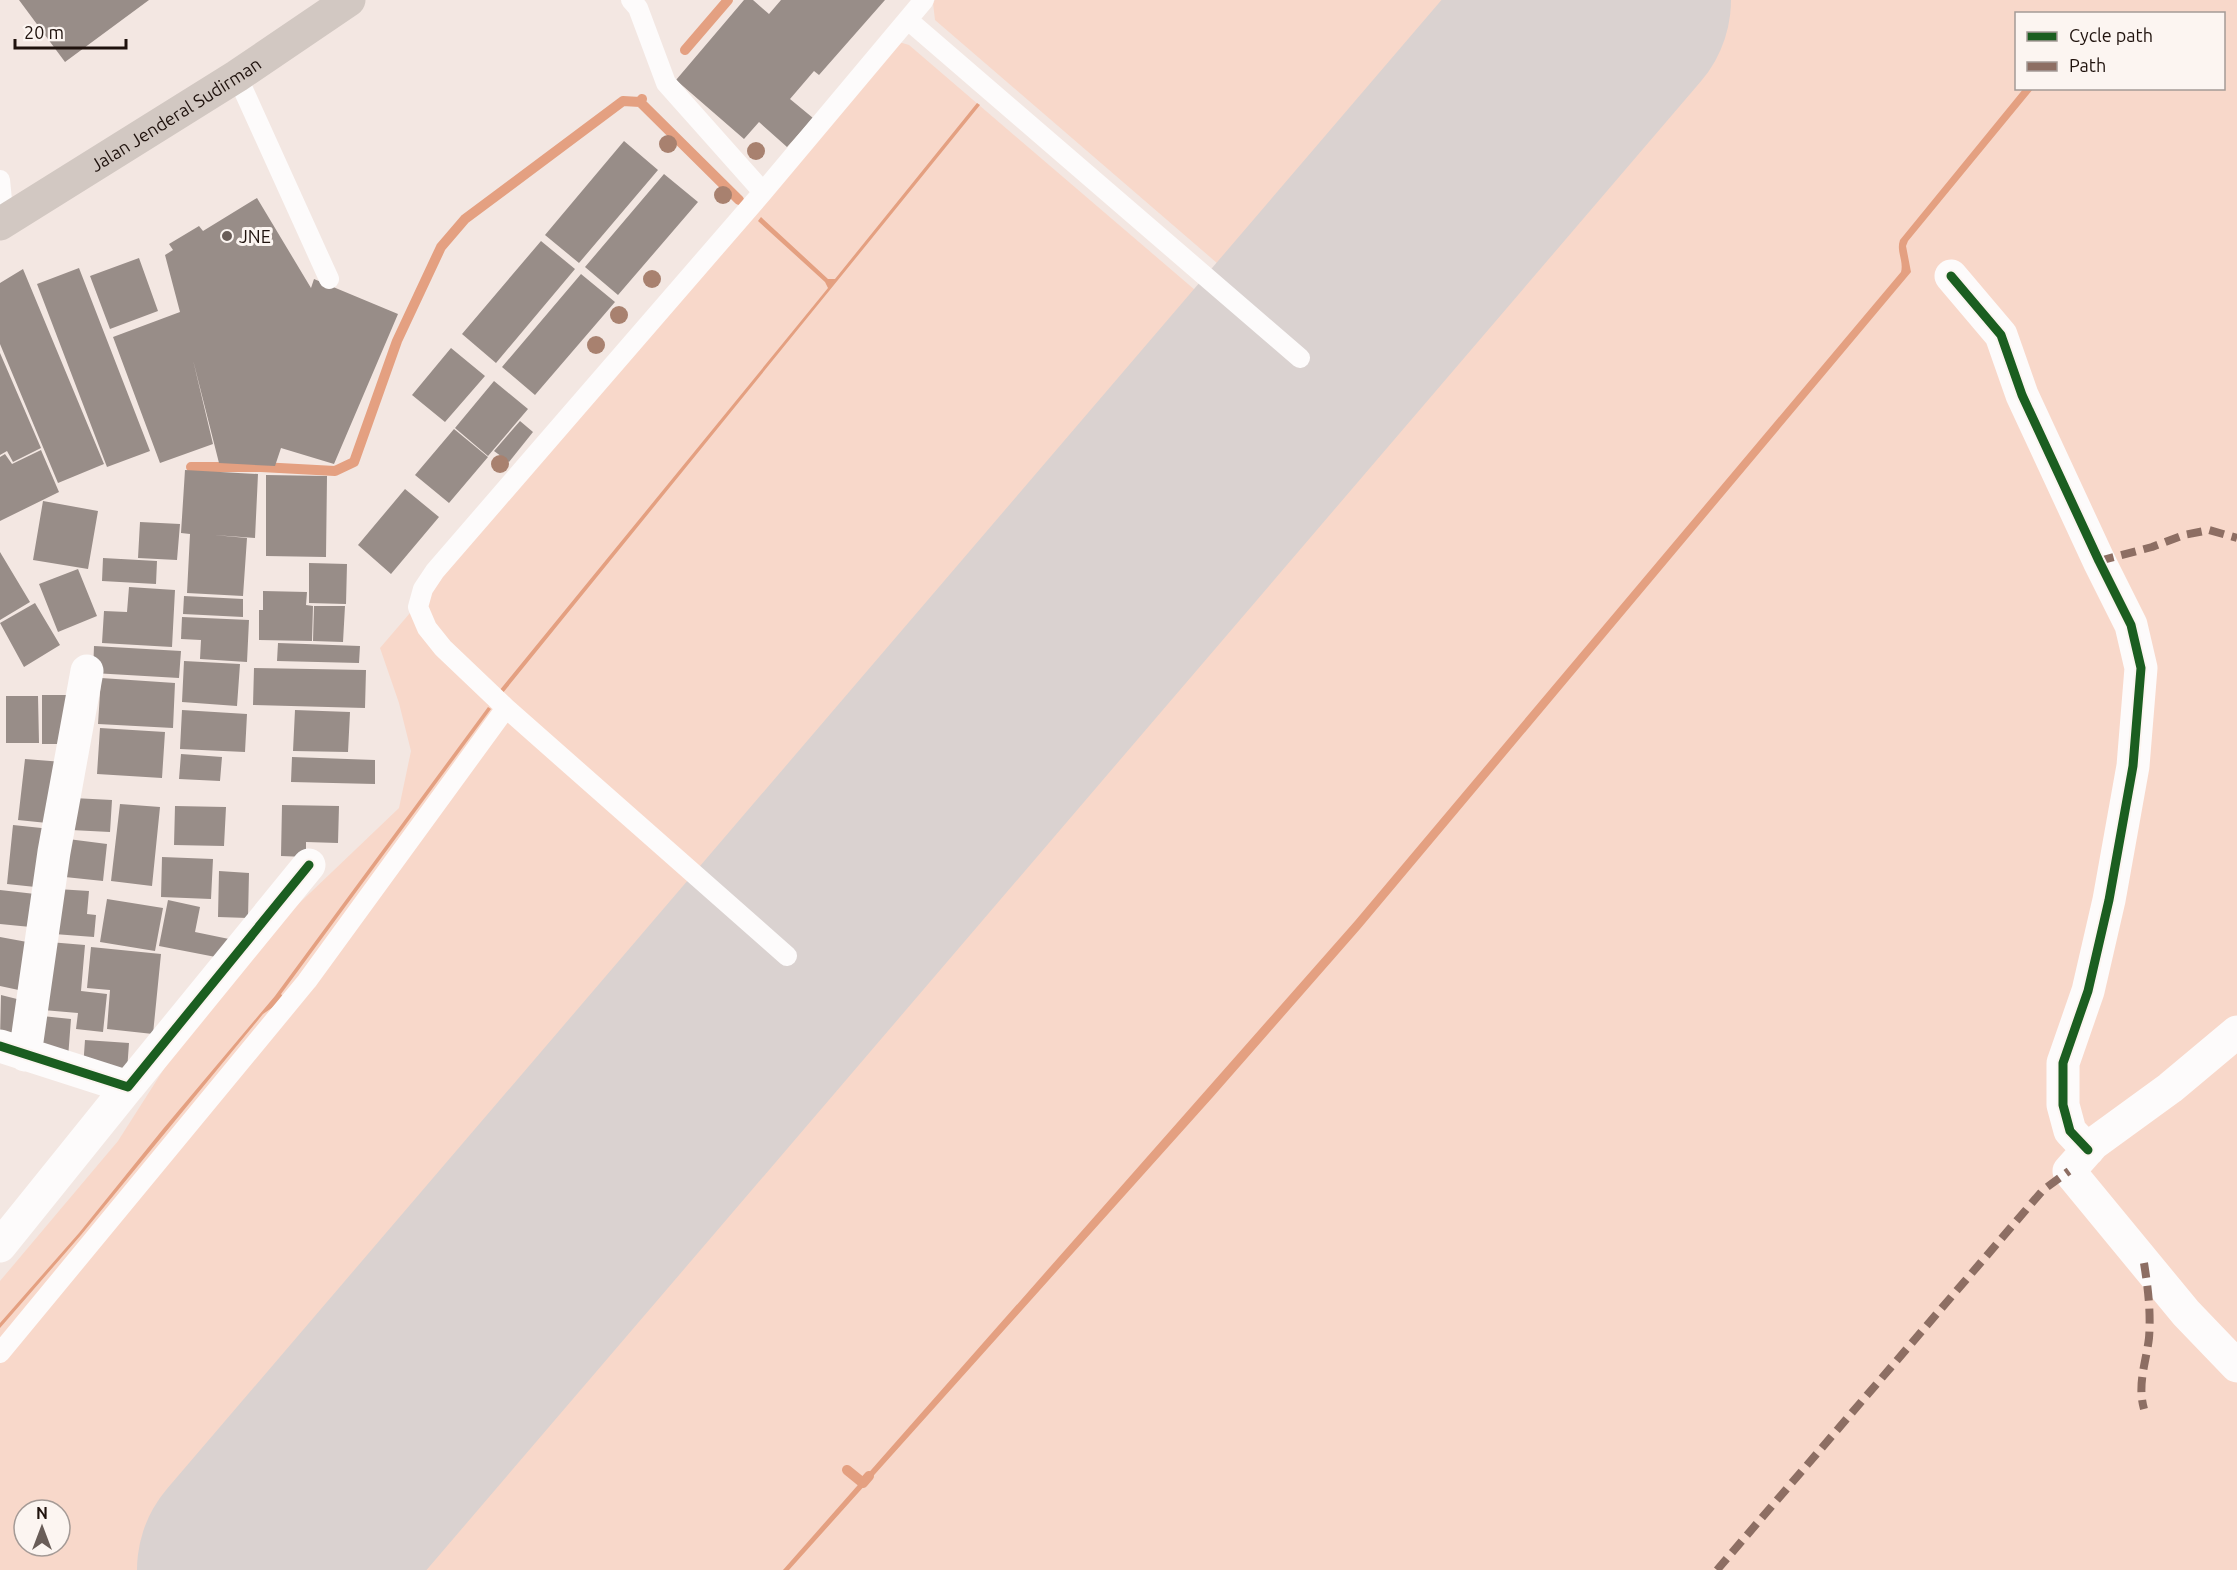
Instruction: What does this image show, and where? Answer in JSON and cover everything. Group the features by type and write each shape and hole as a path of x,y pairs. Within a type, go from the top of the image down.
{"highway":[{"name":"Jalan Jenderal Sudirman","path":"2,223 237,76 350,0"}],"street":[{"path":"1951,276 2001,335 2022,395 2099,561 2132,625 2141,668 2133,766 2109,900 2088,990 2063,1063 2063,1105 2070,1131 2088,1150"},
{"path":"87,671 54,852 13,1050 128,1087"},
{"path":"0,1246 309,865"},
{"path":"2237,1032 2170,1088 2088,1150 2069,1171 2186,1313 2237,1366"}],"lane":[{"path":"631,0 638,8 666,82 763,192"},
{"path":"787,956 506,708 443,648 427,628 418,607 423,589 435,571 763,192 924,0"},
{"path":"908,20 1300,358"},
{"path":"237,76 329,279"},
{"path":"0,180 2,223"},
{"path":"0,1353 307,981 506,708"}],"shaded area":[{"path":"935,0 1495,0 1254,282 1239,282 935,20 933,3"},
{"path":"1718,0 2237,0 2237,1570 373,1570"},
{"path":"899,42 909,45 1216,308 1218,323 151,1570 0,1570 0,1281 118,1141 206,1003 288,914 399,808 411,751 399,703 380,648"},
{"path":"2022,90 2032,90 1908,241 1906,246 1911,272 1360,929 1212,1098 789,1570 783,1570 1355,921 1901,272 1900,240"},
{"path":"977,103 980,105 502,694 499,691 828,288 825,282 758,221 761,217 828,279 835,279"},
{"path":"488,707 491,709 281,994 285,999 263,1014 81,1235 0,1328 0,1323 79,1233 275,996"}],"building":[{"path":"19,0 149,0 65,62"},
{"path":"744,0 753,0 769,14 781,0 885,0 819,75 814,71 790,99 813,118 787,147 759,122 744,139 676,80"},
{"path":"624,141 658,170 579,263 545,235"},
{"path":"664,174 698,202 618,295 585,267"},
{"path":"257,198 311,288 314,279 398,314 334,464 281,448 275,466 219,463 193,360 213,444 160,463 113,337 180,312 165,255 173,250 169,244 199,226 203,231"},
{"path":"541,241 575,269 496,363 462,334"},
{"path":"139,258 158,311 110,329 90,276"},
{"path":"79,268 150,451 107,467 37,284"},
{"path":"23,269 104,464 58,483 0,344 0,283"},
{"path":"581,274 615,302 535,395 502,367"},
{"path":"451,348 485,376 445,422 412,395"},
{"path":"0,353 41,448 13,462 7,451 0,455"},
{"path":"494,381 528,409 488,456 455,428"},
{"path":"520,421 533,432 509,462 494,451"},
{"path":"454,429 488,457 449,503 415,475"},
{"path":"41,450 59,492 0,521 0,457 5,454 12,464"},
{"path":"185,470 258,474 255,538 214,535 247,538 243,596 187,593 190,534 181,533"},
{"path":"266,475 327,476 326,557 266,556"},
{"path":"405,489 439,517 391,574 358,545"},
{"path":"43,501 98,511 88,569 33,560"},
{"path":"140,522 180,524 177,560 138,558"},
{"path":"0,552 30,602 0,620"},
{"path":"103,558 157,561 156,584 102,581"},
{"path":"309,563 347,564 346,604 309,603"},
{"path":"78,569 97,616 58,632 39,584"},
{"path":"129,587 175,590 172,647 102,643 104,611 127,612"},
{"path":"263,591 307,592 306,605 313,606 312,641 259,640 259,610 263,610"},
{"path":"184,596 243,599 243,617 183,614"},
{"path":"35,603 60,645 24,667 0,623"},
{"path":"314,606 345,606 343,642 313,641"},
{"path":"182,617 249,620 247,662 200,659 201,640 181,639"},
{"path":"278,643 360,646 359,663 277,661"},
{"path":"94,646 181,651 179,678 93,673"},
{"path":"184,661 240,664 237,706 182,702"},
{"path":"254,668 366,670 365,708 253,705"},
{"path":"101,678 175,683 173,728 98,724"},
{"path":"42,695 71,695 71,744 42,744"},
{"path":"6,696 38,696 39,743 6,743"},
{"path":"182,710 247,714 245,752 180,749"},
{"path":"295,710 350,712 348,752 293,751"},
{"path":"100,728 165,732 162,778 97,774"},
{"path":"181,754 222,757 220,781 179,779"},
{"path":"292,757 375,760 375,784 291,782"},
{"path":"25,759 63,762 57,824 18,820"},
{"path":"73,798 112,800 110,832 71,830"},
{"path":"120,804 160,807 152,886 111,881"},
{"path":"282,805 339,806 338,843 306,842 306,857 281,856"},
{"path":"175,806 226,807 224,846 174,845"},
{"path":"13,825 51,829 45,888 7,884"},
{"path":"68,839 107,844 103,881 65,877"},
{"path":"162,857 213,859 211,899 161,897"},
{"path":"219,871 249,873 248,918 218,917"},
{"path":"57,889 89,891 87,914 96,915 94,937 54,934"},
{"path":"0,890 44,895 41,928 0,924"},
{"path":"107,899 163,908 155,951 100,942"},
{"path":"168,900 200,907 195,932 229,939 226,959 159,946"},
{"path":"0,937 38,944 28,992 0,986"},
{"path":"49,942 85,945 81,991 107,994 103,1032 76,1029 78,1013 43,1010"},
{"path":"91,947 161,954 153,1034 107,1029 110,990 87,988"},
{"path":"1,995 29,1002 20,1044 0,1039"},
{"path":"42,1016 71,1019 68,1058 39,1055"},
{"path":"85,1040 129,1043 127,1071 83,1068"}],"waterway":[{"path":"685,50 728,0"},
{"path":"642,99 640,102 739,200"},
{"path":"191,467 261,467 335,471 354,462 397,341 441,247 465,219 623,101 640,102"},
{"path":"847,1470 863,1483 869,1476"}],"runway":[{"path":"262,1570 1606,0"}],"marked path":[{"path":"2099,561 2152,547 2184,535 2209,530 2237,538"},
{"path":"1717,1570 2043,1190 2069,1171"},
{"path":"2144,1263 2150,1319 2141,1391 2144,1409"}],"cycle path":[{"path":"1951,276 2001,335 2022,395 2131,625 2141,668 2133,766 2109,900 2088,991 2063,1063 2063,1105 2070,1131 2088,1150"},
{"path":"0,1046 128,1087 309,865"}],"place":[{"name":"JNE","path":"227,236"}]}
